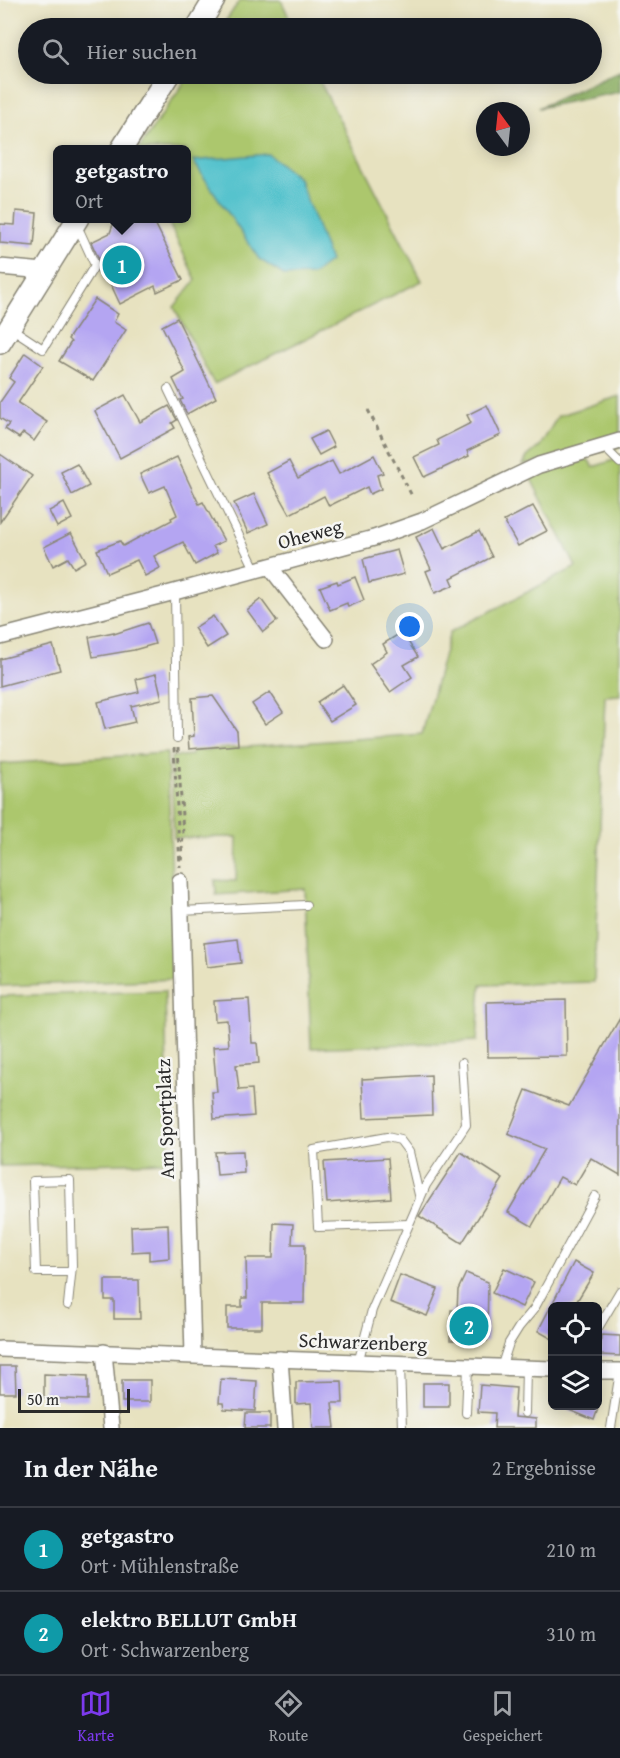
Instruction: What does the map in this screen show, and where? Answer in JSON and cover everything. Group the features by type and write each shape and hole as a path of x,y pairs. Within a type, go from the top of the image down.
{"main road":[{"path":"203,18 214,0"},
{"path":"124,145 163,84"},
{"path":"5,335 75,223"}],"street":[{"path":"0,267 44,271"},
{"name":"Oheweg","path":"0,637 263,569 402,529 524,471 620,441"},
{"path":"263,569 326,639"},
{"name":"Am Sportplatz","path":"180,881 193,1355"},
{"name":"Schwarzenberg","path":"0,1349 548,1369"},
{"path":"104,1352 111,1428"},
{"name":"Schwarzenberg","path":"280,1359 285,1428"},
{"path":"602,1371 620,1371"}],"lane":[{"path":"5,335 43,349 95,265 75,223"},
{"path":"168,389 263,569"},
{"path":"603,446 620,464"},
{"path":"174,592 177,738"},
{"path":"181,911 306,904"},
{"path":"358,1363 372,1310 426,1185 466,1125 462,1063"},
{"path":"409,1224 318,1227 314,1150 387,1137 400,1140 409,1152 420,1199"},
{"path":"68,1305 71,1272 70,1180 33,1181 36,1272 71,1272"},
{"path":"501,1368 509,1343 534,1309 595,1196"},
{"path":"602,1320 620,1291"},
{"path":"400,1364 402,1428"},
{"path":"466,1413 468,1367"},
{"path":"525,1413 526,1368"},
{"path":"611,1428 620,1371"}],"path":[{"path":"368,410 413,498"},
{"path":"177,738 183,834 180,881"}],"green space":[{"path":"240,0 281,0 289,18 228,18"},
{"path":"620,70 620,92 538,108 590,84 602,84 602,78"},
{"path":"183,84 321,84 422,281 214,384 174,307 196,280 169,223 191,223 191,145 141,145"},
{"path":"620,396 620,447 523,465 527,457 540,446 558,416"},
{"path":"620,458 620,695 605,696 594,982 481,985 477,1041 311,1048 305,889 216,895 215,880 236,881 237,837 174,838 171,757 191,755 192,751 422,734 450,632 576,567 530,477 588,459 593,467"},
{"path":"167,753 176,979 0,986 0,764"},
{"path":"165,991 169,1162 0,1166 0,996"}],"water":[{"path":"268,154 299,179 330,261 312,275 285,276 259,259 193,161"}],"building":[{"path":"16,211 37,213 34,246 0,243 0,224 15,225"},
{"path":"114,223 155,223 183,280 157,292 155,286 120,304 91,242 110,233"},
{"path":"95,299 118,314 114,322 126,330 93,381 59,361 71,342 68,339"},
{"path":"177,318 216,398 187,414 180,400 183,399 173,379 185,372 162,326"},
{"path":"25,353 43,366 18,403 47,422 34,441 23,433 19,438 5,429 9,424 0,418 0,402 14,382 9,378"},
{"path":"125,395 140,422 169,406 177,420 172,423 175,428 120,458 95,411"},
{"path":"487,405 501,435 467,451 469,456 424,477 414,457 439,445 437,440 471,423 467,415"},
{"path":"326,431 334,447 319,455 310,439"},
{"path":"0,454 32,476 0,522"},
{"path":"374,455 383,473 377,475 381,489 370,494 367,487 329,506 324,496 290,514 267,473 289,461 298,478 332,461 339,474"},
{"path":"177,457 199,504 203,502 224,541 213,546 217,553 195,565 183,542 154,556 160,568 145,576 137,560 107,573 97,550 120,541 123,546 172,520 171,518 177,515 165,486 149,493 140,474"},
{"path":"77,464 89,486 72,495 61,472"},
{"path":"254,494 268,524 248,533 234,503"},
{"path":"64,503 72,519 57,527 49,511"},
{"path":"533,506 547,531 518,546 504,521"},
{"path":"434,528 444,549 479,531 492,557 451,578 454,585 435,593 426,571 431,569 416,537"},
{"path":"71,533 86,561 74,568 68,558 53,566 44,547"},
{"path":"397,550 404,574 369,583 363,559"},
{"path":"355,577 364,600 348,607 347,603 330,610 320,587 337,581 338,584"},
{"path":"261,599 277,621 263,632 247,610"},
{"path":"213,616 226,636 207,648 194,628"},
{"path":"148,623 155,644 93,657 89,637 114,632 114,634"},
{"path":"402,632 418,657 404,665 412,677 390,692 370,664 387,652 383,644"},
{"path":"53,645 60,670 0,686 0,659"},
{"path":"156,674 162,699 131,706 135,722 105,729 98,702 139,692 136,679"},
{"path":"343,685 356,705 330,721 317,702"},
{"path":"270,692 283,712 265,724 252,704"},
{"path":"213,696 237,731 238,745 189,749 188,737 194,736 192,698"},
{"path":"238,939 241,963 207,967 204,943"},
{"path":"249,999 252,1043 257,1043 259,1063 236,1065 239,1090 252,1089 254,1116 214,1119 212,1092 217,1092 213,1047 229,1046 227,1020 215,1021 214,1001"},
{"path":"566,1000 567,1056 488,1057 487,1002"},
{"path":"620,1018 620,1175 591,1158 575,1185 560,1177 532,1226 508,1212 545,1149 508,1134 526,1090 569,1106"},
{"path":"431,1075 432,1115 364,1118 362,1079"},
{"path":"243,1151 244,1173 217,1175 215,1152"},
{"path":"461,1152 503,1179 462,1243 419,1216"},
{"path":"388,1158 391,1198 327,1203 324,1162"},
{"path":"274,1223 293,1224 292,1244 305,1244 304,1303 262,1303 262,1328 227,1328 227,1307 242,1307 242,1298 247,1298 246,1258 273,1258"},
{"path":"168,1224 169,1258 149,1260 149,1251 132,1252 131,1226"},
{"path":"574,1262 594,1273 576,1302 553,1302"},
{"path":"504,1268 534,1282 522,1307 492,1293"},
{"path":"466,1273 488,1282 487,1341 450,1340 451,1310 457,1310 458,1290"},
{"path":"400,1275 438,1289 427,1316 390,1302"},
{"path":"105,1280 139,1280 140,1319 114,1319 114,1300 105,1300"},
{"path":"548,1312 548,1337 538,1331"},
{"path":"602,1335 620,1336 620,1356 602,1355"},
{"path":"0,1366 15,1366 16,1393 0,1393"},
{"path":"44,1374 88,1376 88,1400 44,1398"},
{"path":"221,1379 257,1381 255,1411 224,1409 223,1403 219,1403"},
{"path":"122,1380 150,1380 150,1402 122,1402"},
{"path":"342,1381 343,1403 332,1403 335,1428 313,1428 311,1403 296,1404 296,1382"},
{"path":"423,1383 449,1383 449,1407 423,1407"},
{"path":"480,1385 516,1388 514,1417 536,1419 536,1428 494,1428 495,1413 478,1412"},
{"path":"569,1410 598,1410 594,1420"},
{"path":"246,1413 270,1413 270,1428 245,1428"}],"place":[{"name":"getgastro","path":"122,265"},
{"name":"elektro BELLUT GmbH","path":"469,1326"}]}
